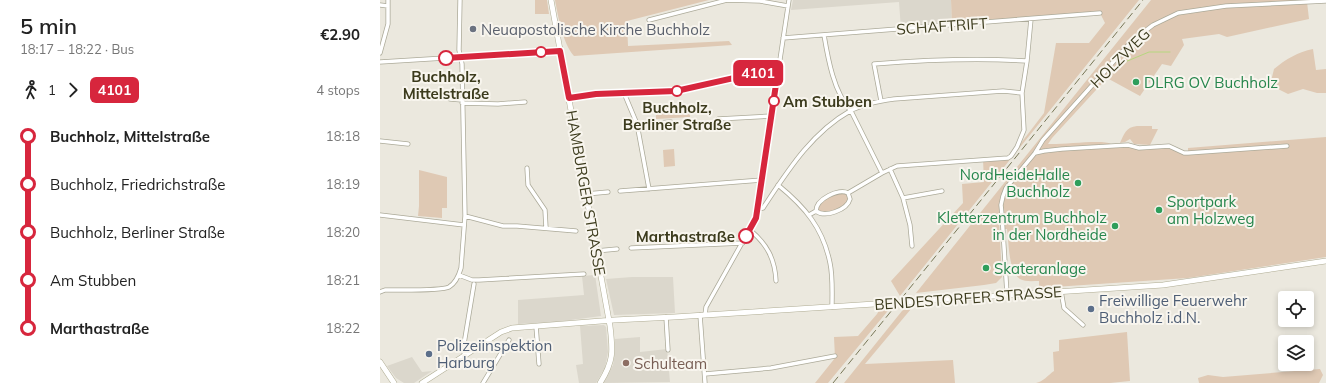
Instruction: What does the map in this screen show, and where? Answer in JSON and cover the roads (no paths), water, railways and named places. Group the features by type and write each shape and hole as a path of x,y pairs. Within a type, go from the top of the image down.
{"street":[{"path":"380,53 388,24 388,0"},
{"path":"380,292 385,290 444,288 453,284 459,275 461,268 465,216 462,64 459,50 460,0"},
{"name":"HAMBURGER STRASSE","path":"551,0 609,320 612,344 611,358 606,373 600,383"},
{"path":"649,20 727,0 760,1 788,6"},
{"path":"706,383 702,315 756,218 789,0"},
{"name":"HOLZWEG","path":"1007,294 1001,205 1006,188 1035,153 1043,140 1132,41 1153,25 1178,13 1216,7 1326,1"},
{"path":"380,5 388,6"},
{"name":"SCHAFTRIFT","path":"783,38 1100,13"},
{"path":"816,211 817,204 830,195 844,191 848,193 890,169 905,165 1008,158 1011,156 1017,147 1024,130 1022,93 1031,18"},
{"path":"824,35 830,67 836,84 882,173"},
{"path":"380,62 560,51"},
{"path":"881,101 874,64 939,59 993,59 1027,61"},
{"path":"569,98 596,94 676,91 765,71 778,71"},
{"path":"758,208 763,208 796,159 814,139 851,111 881,101 894,99 1003,91 1022,93"},
{"path":"624,93 637,124 649,189"},
{"path":"450,99 498,104 525,102"},
{"path":"718,120 771,116"},
{"path":"637,124 671,122"},
{"path":"380,141 408,144"},
{"path":"1035,153 1056,149 1128,145 1139,148 1170,146 1184,153 1286,146"},
{"path":"527,168 528,185 545,210 546,228"},
{"path":"890,169 903,198 910,225 912,246"},
{"path":"620,191 762,180"},
{"path":"778,185 794,198 818,228 825,244 830,264 832,307"},
{"path":"903,198 942,191"},
{"path":"586,194 608,192"},
{"path":"816,211 821,214 828,213 845,206 850,202 848,193"},
{"path":"809,215 816,211"},
{"path":"380,215 464,226"},
{"path":"465,216 503,226 576,231"},
{"path":"750,230 764,243 770,253 774,263 776,281"},
{"path":"631,248 743,243"},
{"path":"596,251 617,249"},
{"name":"BENDESTORFER STRASSE","path":"422,383 507,330 536,326 1184,282 1326,262"},
{"path":"459,275 472,280 478,280 584,274"},
{"path":"465,355 463,350 474,284"},
{"path":"1062,291 1064,308 1083,325"},
{"path":"666,318 668,350"},
{"path":"536,326 539,364"},
{"path":"482,383 509,340"},
{"path":"705,374 771,368 835,356"},
{"path":"380,362 394,383"}],"waterway":[{"path":"1125,62 1149,52 1170,52"}],"railway":[{"path":"833,383 1143,0"}],"place":[{"name":"Neuapostolische Kirche Buchholz","path":"473,29"},
{"name":"Buchholz, Mittelstraße","path":"446,58"},
{"name":"DLRG OV Buchholz","path":"1136,82"},
{"name":"Buchholz, Berliner Straße","path":"677,91"},
{"name":"Am Stubben","path":"774,101"},
{"name":"NordHeideHalle Buchholz","path":"1078,183"},
{"name":"Sportpark am Holzweg","path":"1159,210"},
{"name":"Kletterzentrum Buchholz in der Nordheide","path":"1115,226"},
{"name":"Marthastraße","path":"746,236"},
{"name":"Skateranlage","path":"986,268"},
{"name":"Freiwillige Feuerwehr Buchholz i.d.N.","path":"1091,309"},
{"name":"Polizeiinspektion Harburg","path":"429,354"},
{"name":"Schulteam","path":"626,363"}]}
